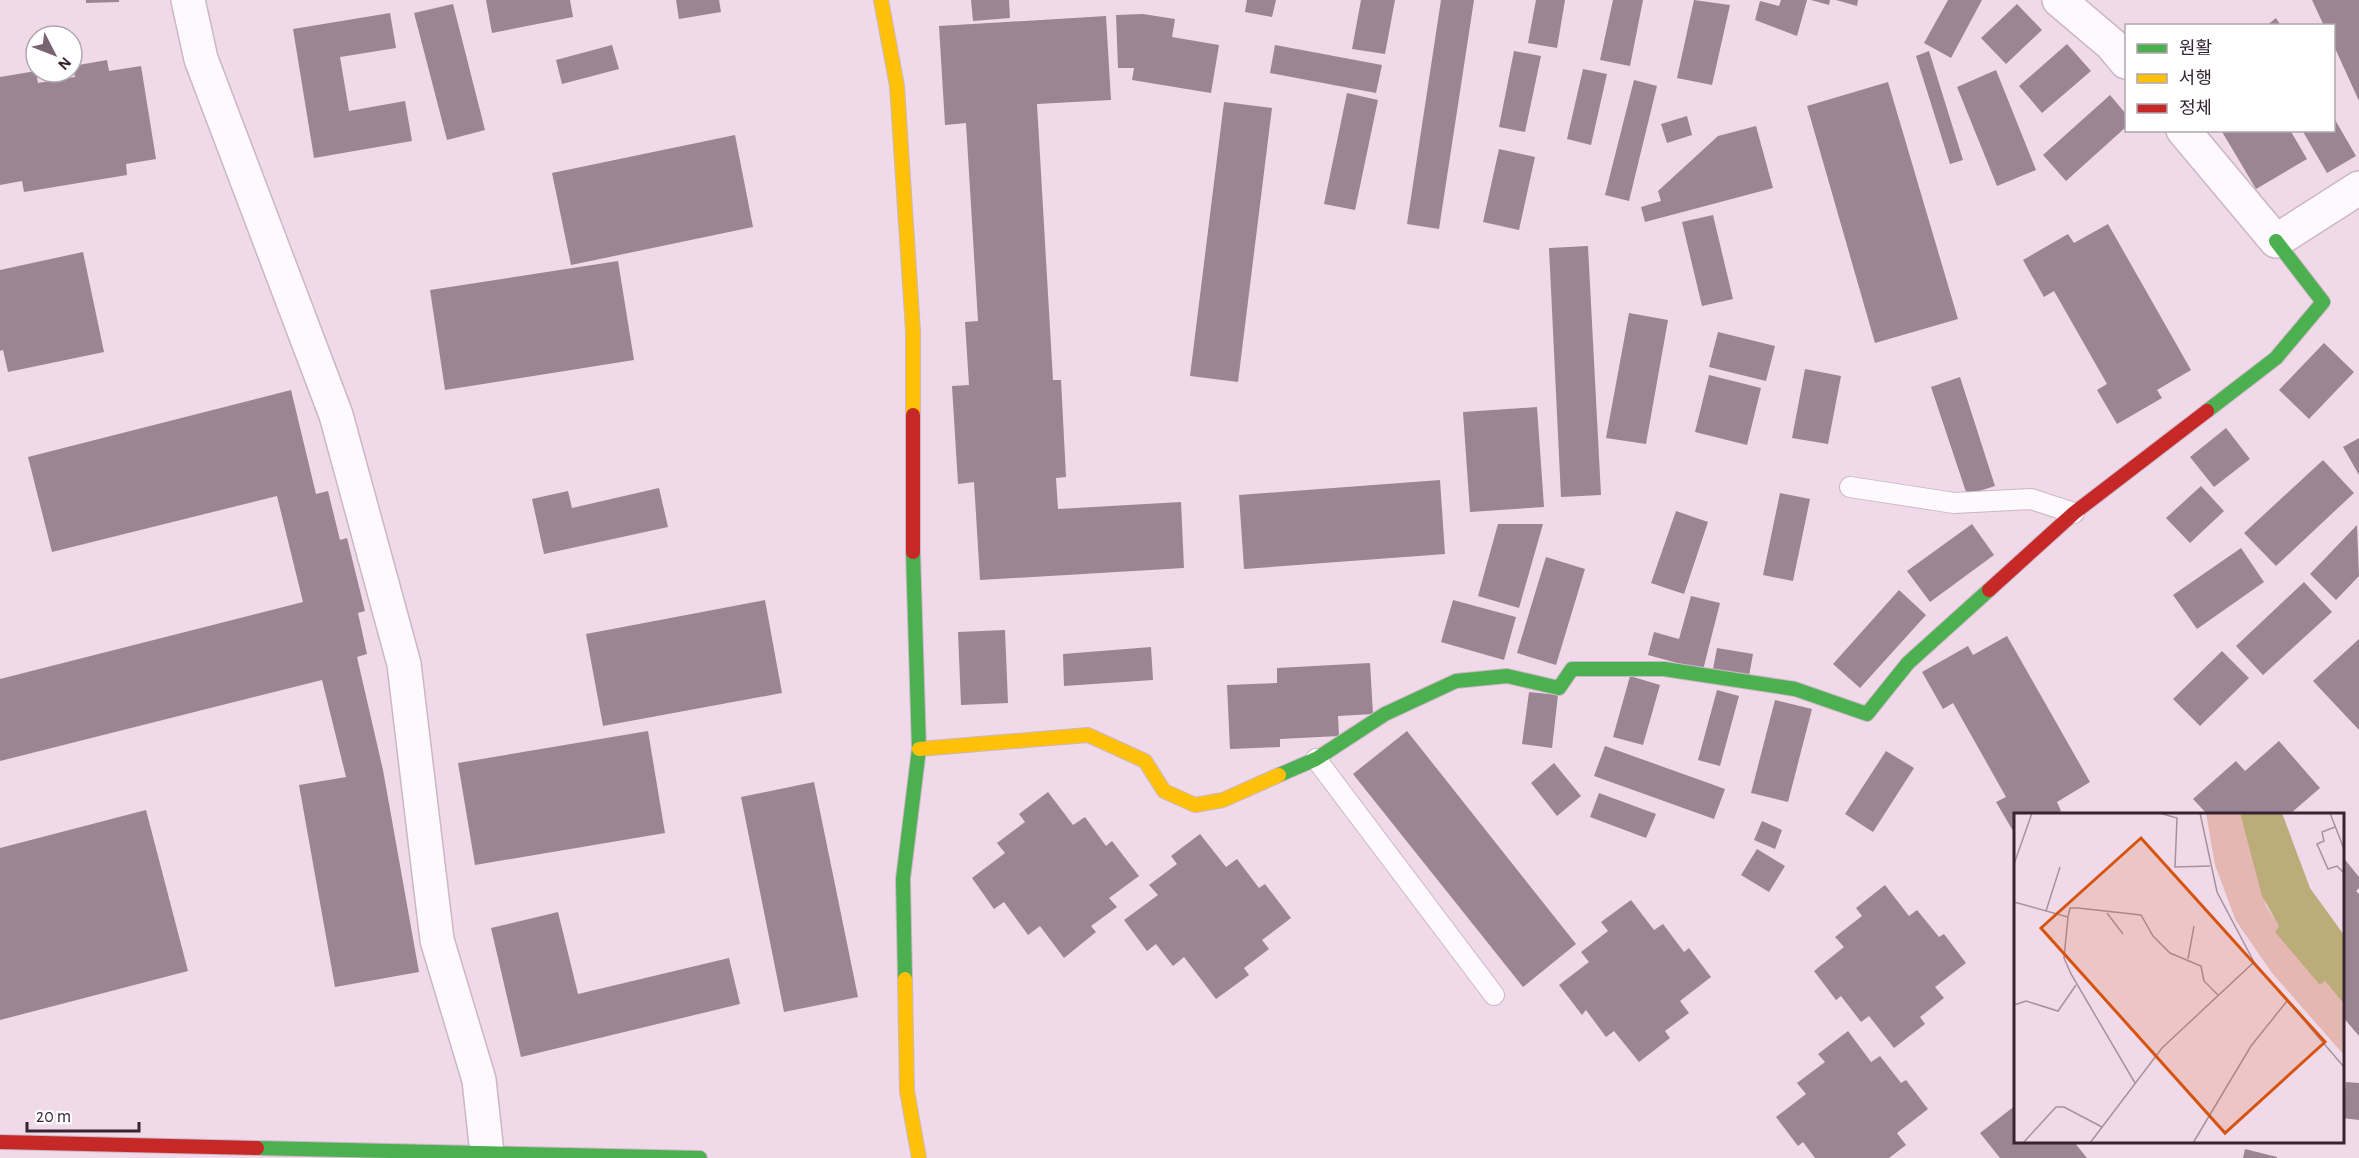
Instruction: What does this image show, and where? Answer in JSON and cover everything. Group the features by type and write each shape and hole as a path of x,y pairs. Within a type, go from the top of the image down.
{"street":[{"path":"188,0 201,59 336,416 404,664 436,940 479,1080 487,1153"},
{"path":"881,0 897,86 913,331 912,520 919,749 903,879 907,1090 919,1158"},
{"path":"2060,0 2111,44 2125,60"},
{"path":"919,749 1088,735 1145,761 1164,791 1196,806 1224,800 1316,759 1385,714 1456,681 1507,676 1559,688 1572,669 1664,669 1795,689 1867,714 1908,663 2074,513 2276,358 2323,302 2276,241 2185,132"},
{"path":"2276,241 2359,188"},
{"path":"0,1142 700,1158"}],"lane":[{"path":"1850,487 1954,503 2031,499 2074,513"},
{"path":"1316,759 1494,995"}],"building":[{"path":"86,0 119,0 119,2 86,3"},
{"path":"486,0 570,0 573,17 492,33"},
{"path":"676,0 719,0 721,12 679,19"},
{"path":"971,0 1009,0 1010,18 973,21"},
{"path":"1247,0 1276,0 1272,17 1245,12"},
{"path":"1361,0 1395,0 1385,54 1352,49"},
{"path":"1441,0 1474,0 1439,229 1407,224"},
{"path":"1536,0 1565,0 1557,48 1528,43"},
{"path":"1613,0 1643,0 1630,66 1600,60"},
{"path":"1694,0 1730,5 1712,85 1677,78"},
{"path":"1781,0 1807,0 1797,36 1755,20 1760,1 1779,6"},
{"path":"1811,0 1830,0 1829,5"},
{"path":"1836,0 1858,0 1857,6"},
{"path":"1948,0 1982,0 1951,58 1924,43"},
{"path":"2312,0 2359,0 2359,101 2335,48 2335,24 2323,24"},
{"path":"453,4 485,130 447,140 414,13"},
{"path":"2017,4 2042,30 2006,64 1981,38"},
{"path":"390,13 396,48 340,57 349,111 405,101 412,141 314,158 293,29"},
{"path":"1143,14 1175,19 1172,37 1219,45 1211,93 1132,80 1134,68 1118,68 1116,15"},
{"path":"1106,16 1111,100 1037,104 1053,380 1061,380 1066,477 1056,478 1058,509 1181,502 1184,568 980,580 974,482 958,484 952,386 969,385 965,322 978,321 966,123 945,125 939,26"},
{"path":"2276,18 2280,24 2268,24"},
{"path":"2067,44 2091,71 2042,113 2019,86"},
{"path":"612,45 619,69 562,84 556,60"},
{"path":"1275,45 1382,65 1376,93 1270,73"},
{"path":"1514,51 1541,56 1525,132 1499,127"},
{"path":"1929,51 1963,160 1950,164 1916,56"},
{"path":"107,60 109,71 141,66 156,159 126,164 127,175 24,192 22,181 0,185 0,77 24,73 24,84 84,84 84,64"},
{"path":"1583,69 1607,74 1591,145 1567,139"},
{"path":"1996,70 2036,170 1997,186 1957,87"},
{"path":"1634,80 1657,86 1629,201 1605,195"},
{"path":"1888,82 1958,319 1875,343 1807,106"},
{"path":"1347,93 1378,100 1355,210 1324,204"},
{"path":"2110,95 2125,113 2125,128 2066,181 2043,155"},
{"path":"1224,102 1272,108 1238,382 1190,376"},
{"path":"1687,116 1692,135 1667,143 1661,124"},
{"path":"2335,120 2356,156 2327,173 2303,132 2335,132"},
{"path":"1756,126 1773,188 1645,222 1641,207 1661,201 1658,191 1718,136"},
{"path":"2222,132 2291,132 2307,159 2256,189"},
{"path":"735,135 753,227 571,265 552,173"},
{"path":"1499,149 1535,157 1519,230 1483,222"},
{"path":"1713,215 1733,299 1702,306 1682,222"},
{"path":"2108,224 2191,370 2157,390 2162,398 2117,424 2097,390 2107,384 2054,291 2044,297 2023,260 2068,234 2074,243"},
{"path":"1588,246 1601,495 1561,497 1549,248"},
{"path":"83,252 104,352 8,372 3,350 0,351 0,270"},
{"path":"618,261 634,360 445,390 430,290"},
{"path":"1629,313 1668,320 1646,444 1606,438"},
{"path":"1718,332 1775,346 1766,381 1709,367"},
{"path":"2324,343 2354,372 2309,419 2279,390"},
{"path":"1805,369 1841,376 1828,444 1792,438"},
{"path":"1709,375 1761,388 1747,445 1695,432"},
{"path":"1960,377 1995,486 1967,495 1931,387"},
{"path":"291,390 316,494 328,491 340,540 347,538 365,611 358,613 367,654 357,657 383,770 419,972 335,987 299,785 346,777 322,680 0,761 0,679 303,602 277,496 52,552 28,457"},
{"path":"1537,407 1544,507 1470,512 1463,412"},
{"path":"2226,428 2250,459 2214,487 2190,457"},
{"path":"2359,438 2359,475 2343,447"},
{"path":"2323,460 2354,493 2276,566 2244,533"},
{"path":"1440,480 1445,554 1244,569 1239,495"},
{"path":"2201,486 2224,511 2190,543 2166,518"},
{"path":"659,488 668,527 544,554 532,499 568,491 572,508"},
{"path":"1780,493 1810,499 1793,581 1763,575"},
{"path":"1676,511 1708,522 1684,594 1651,583"},
{"path":"1498,524 1543,524 1519,608 1478,596"},
{"path":"1972,524 1994,555 1930,602 1907,571"},
{"path":"2357,525 2359,576 2336,600 2310,574"},
{"path":"2241,548 2264,582 2197,629 2173,595"},
{"path":"1546,557 1585,569 1556,665 1517,653"},
{"path":"2304,582 2332,612 2263,675 2236,646"},
{"path":"1899,590 1926,615 1860,688 1833,664"},
{"path":"1691,596 1720,603 1703,670 1648,655 1654,632 1679,639"},
{"path":"765,600 782,693 603,726 586,634"},
{"path":"1453,600 1516,617 1504,660 1441,642"},
{"path":"1005,630 1008,703 961,705 958,632"},
{"path":"2007,636 2090,782 2057,802 2061,811 2057,813 2014,813 2014,833 1996,802 2006,797 1953,703 1943,709 1922,672 1968,646 1973,655"},
{"path":"2359,639 2359,730 2313,681"},
{"path":"1151,647 1153,680 1064,686 1063,654"},
{"path":"1717,648 1753,654 1749,676 1713,669"},
{"path":"2222,651 2249,678 2200,726 2173,699"},
{"path":"1370,663 1373,714 1338,716 1339,736 1280,739 1280,747 1230,749 1227,685 1277,683 1277,668"},
{"path":"1630,676 1660,685 1643,745 1613,737"},
{"path":"1717,690 1739,696 1720,766 1698,760"},
{"path":"1529,692 1558,695 1552,748 1522,744"},
{"path":"1775,700 1812,709 1788,802 1751,793"},
{"path":"648,731 665,833 475,865 458,763"},
{"path":"1407,731 1576,944 1523,987 1353,774"},
{"path":"2279,741 2320,788 2291,813 2206,813 2193,799 2236,761 2245,771"},
{"path":"1605,746 1725,789 1714,819 1594,776"},
{"path":"1886,751 1914,768 1873,832 1845,814"},
{"path":"1554,763 1581,796 1557,816 1531,783"},
{"path":"814,782 858,997 784,1012 741,797"},
{"path":"1048,792 1073,825 1085,817 1106,846 1112,841 1139,876 1109,898 1117,907 1091,926 1096,932 1064,958 1040,926 1028,935 1004,902 994,909 972,878 1005,853 997,843 1025,822 1019,814"},
{"path":"1599,793 1656,814 1646,838 1590,817"},
{"path":"146,810 188,971 0,1020 0,848"},
{"path":"1762,821 1782,830 1775,849 1754,840"},
{"path":"1200,834 1226,867 1237,859 1259,888 1265,884 1291,918 1262,940 1269,949 1244,968 1249,975 1216,999 1184,957 1173,966 1156,944 1147,951 1124,920 1158,895 1149,885 1177,864 1171,856"},
{"path":"1757,849 1785,866 1769,892 1741,875"},
{"path":"2344,858 2359,877 2359,888 2356,891 2359,894 2359,1036 2344,1018"},
{"path":"1885,885 1909,916 1917,910 1939,937 1944,934 1966,963 1935,987 1944,998 1920,1017 1925,1024 1894,1048 1869,1016 1861,1022 1841,996 1836,1000 1814,971 1844,947 1835,937 1862,916 1856,908"},
{"path":"1631,900 1654,930 1663,924 1684,952 1689,948 1711,977 1680,1001 1689,1013 1665,1031 1670,1038 1639,1062 1614,1031 1606,1037 1586,1010 1582,1015 1559,985 1589,962 1581,952 1608,931 1601,922"},
{"path":"558,912 578,994 729,958 740,1004 521,1057 491,928"},
{"path":"1848,1031 1871,1062 1880,1056 1901,1083 1906,1080 1928,1109 1897,1133 1906,1145 1889,1158 1815,1158 1803,1142 1798,1146 1776,1117 1806,1094 1797,1083 1825,1062 1818,1054"},
{"path":"2346,1082 2359,1083 2359,1120 2344,1118"},
{"path":"2014,1107 2014,1143 2075,1143 2087,1158 2000,1158 1980,1133"},
{"path":"2245,1149 2277,1157 2277,1158 2243,1158"}],"traffic: fast":[{"path":"2207,411 2276,358 2323,302 2276,241"},
{"path":"905,979 903,879 919,749 913,552"},
{"path":"1279,775 1316,759 1385,714 1456,681 1507,676 1559,688 1572,669 1664,669 1795,689 1867,714 1908,663 1989,590"},
{"path":"257,1148 700,1158"}],"traffic: slow":[{"path":"881,0 897,86 913,331 913,415"},
{"path":"919,749 1088,735 1145,761 1164,791 1195,805 1223,800 1279,775"},
{"path":"905,979 907,1091 919,1158"}],"traffic: jam":[{"path":"1989,590 2074,513 2207,411"},
{"path":"913,415 913,552"},
{"path":"0,1142 257,1148"}]}
